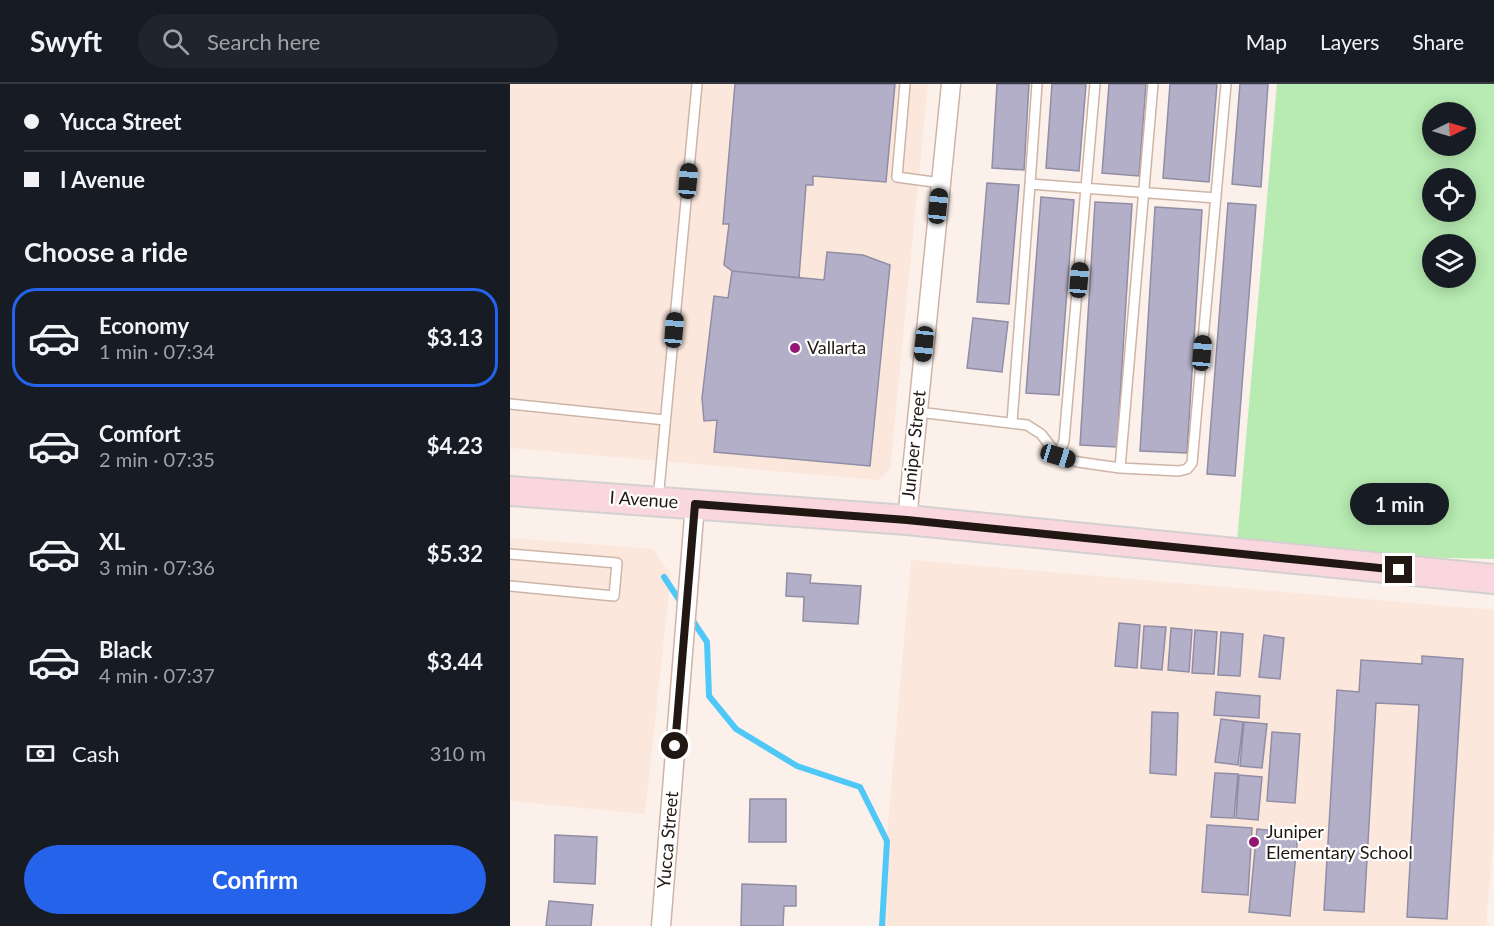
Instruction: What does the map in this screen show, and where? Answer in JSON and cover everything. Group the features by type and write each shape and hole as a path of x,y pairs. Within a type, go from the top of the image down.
{"main road":[{"name":"I Avenue","path":"510,491 907,520 1494,579"}],"street":[{"name":"Juniper Street","path":"907,520 951,84"},
{"name":"Yucca Street","path":"661,926 695,504"}],"lane":[{"path":"658,501 697,84"},
{"path":"905,84 897,177 940,183"},
{"path":"1012,422 1037,84"},
{"path":"1058,456 1064,441 1088,189 1095,84"},
{"path":"1120,468 1153,84"},
{"path":"918,412 1027,424 1041,434 1058,456 1078,462 1120,468 1179,471 1187,469 1192,463 1226,84"},
{"path":"1030,184 1216,198"},
{"path":"510,404 665,420"},
{"path":"510,554 617,563 614,596 510,586"}],"shaded area":[{"path":"510,84 928,84 890,469 878,480 510,448"},
{"path":"510,538 653,549 671,575 645,814 510,801"},
{"path":"911,560 1494,610 1494,830 1486,926 879,926"}],"green space":[{"path":"1277,84 1494,84 1494,559 1236,553"}],"building":[{"path":"735,84 895,84 886,182 813,176 813,185 806,185 799,278 732,271 724,265 729,224 723,224"},
{"path":"997,84 1029,84 1024,170 992,168"},
{"path":"1052,84 1086,84 1079,171 1046,168"},
{"path":"1109,84 1146,84 1139,176 1102,173"},
{"path":"1170,84 1217,84 1209,182 1163,178"},
{"path":"1240,84 1268,84 1261,187 1232,184"},
{"path":"987,183 1019,185 1009,304 977,302"},
{"path":"1041,197 1074,200 1059,395 1026,393"},
{"path":"1095,202 1132,204 1117,447 1080,445"},
{"path":"1228,203 1256,205 1235,476 1207,474"},
{"path":"1155,207 1202,210 1187,453 1140,451"},
{"name":"Vallarta","path":"827,252 863,255 890,265 870,466 714,452 717,420 704,421 702,398 714,296 728,298 732,271 824,280"},
{"path":"973,318 1008,322 1002,372 967,368"},
{"path":"787,573 811,575 810,583 861,586 858,624 803,621 804,597 786,596"},
{"path":"1119,623 1140,625 1137,668 1115,666"},
{"path":"1144,626 1166,627 1162,670 1141,668"},
{"path":"1171,628 1192,630 1189,672 1168,670"},
{"path":"1195,630 1217,632 1214,674 1192,673"},
{"path":"1221,632 1243,634 1240,676 1218,675"},
{"path":"1264,635 1284,638 1280,679 1259,677"},
{"path":"1422,656 1463,659 1447,919 1407,917 1419,705 1376,703 1364,912 1324,910 1337,690 1359,692 1361,660 1422,664"},
{"path":"1216,692 1260,696 1259,718 1214,715"},
{"path":"1152,712 1178,713 1176,775 1150,773"},
{"path":"1221,719 1243,722 1238,765 1215,762"},
{"path":"1244,722 1267,724 1262,768 1240,766"},
{"path":"1272,732 1300,734 1295,803 1267,801"},
{"path":"1215,773 1238,774 1234,818 1211,817"},
{"path":"1239,775 1262,777 1258,820 1236,818"},
{"path":"750,799 786,799 786,842 749,842"},
{"path":"1207,825 1252,828 1248,895 1202,892"},
{"path":"1257,829 1298,833 1290,916 1249,912"},
{"path":"555,835 597,837 595,884 554,882"},
{"path":"742,884 796,886 796,906 784,906 783,926 741,926"},
{"path":"549,901 593,905 591,926 546,926"}],"waterway":[{"path":"664,577 682,604"},
{"path":"691,618 707,642 709,696 736,729 797,766 860,787 887,841 882,926"}],"place":[{"name":"Vallarta","path":"795,348"},
{"name":"Juniper Elementary School","path":"1254,842"}],"route":[{"path":"675,746 695,504 907,520 1399,570"}]}
